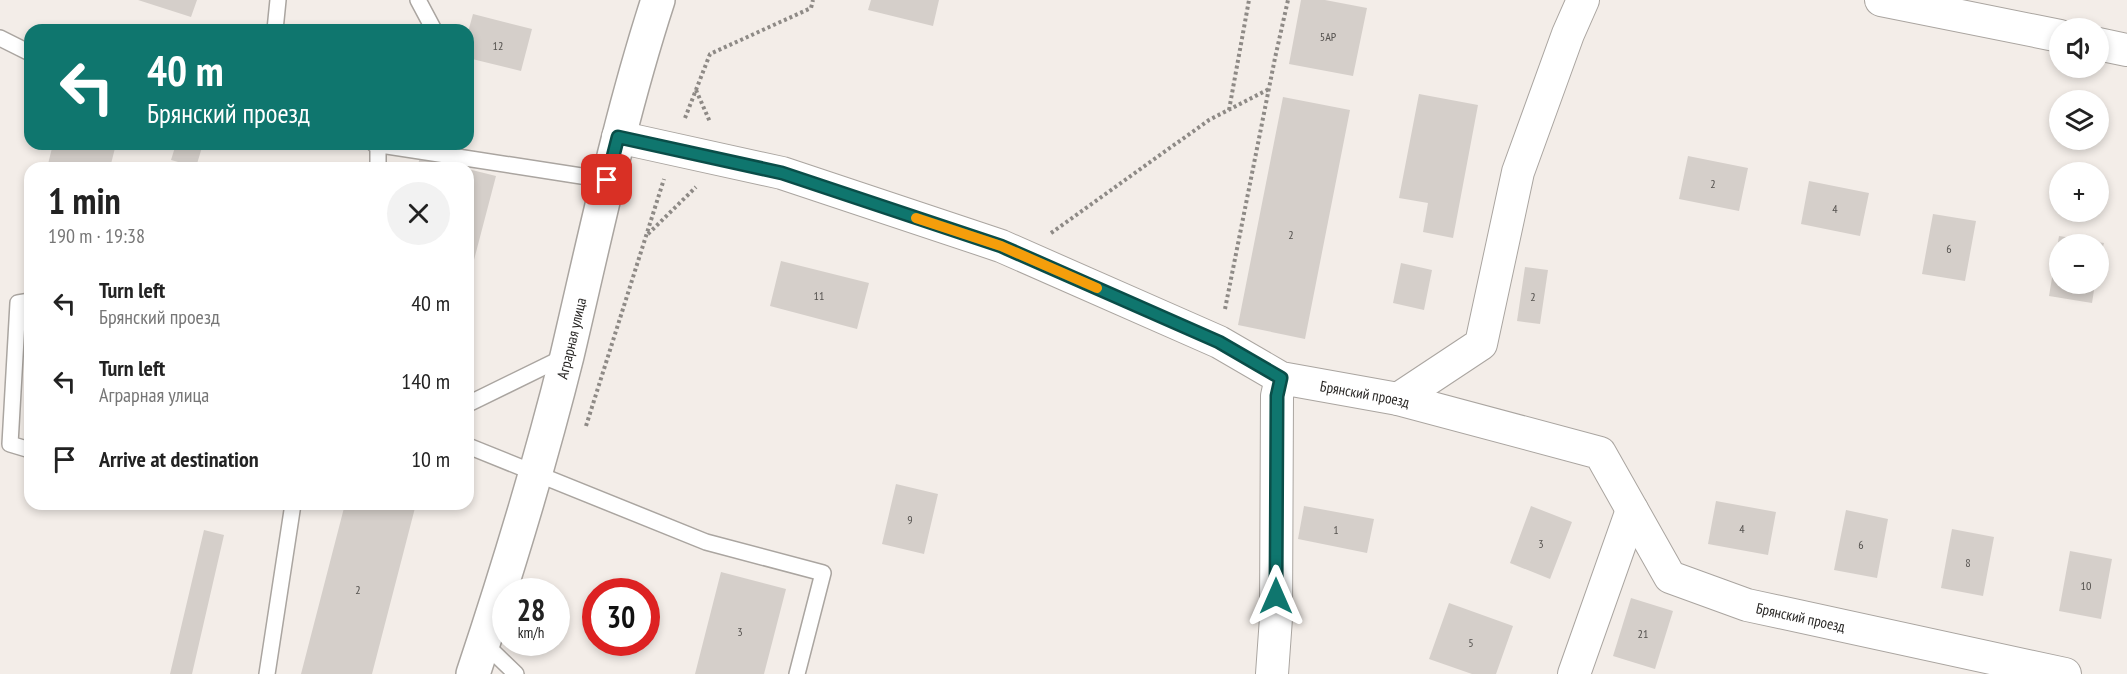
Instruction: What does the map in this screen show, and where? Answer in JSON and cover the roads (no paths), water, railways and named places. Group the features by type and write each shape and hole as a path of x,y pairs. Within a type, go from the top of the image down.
{"street":[{"name":"Аграрная улица","path":"473,674 536,475 567,356 618,137 658,0"},
{"path":"1398,399 1481,344 1518,172 1583,0"},
{"path":"1881,0 2049,34"},
{"path":"2109,46 2127,50"},
{"name":"Брянский проезд","path":"618,137 782,173 1001,246 1219,342 1281,378 1398,399 1600,453 1670,577 1747,605 2065,674"},
{"path":"1272,674 1276,618 1277,396 1281,378"},
{"path":"1574,674 1632,510"}],"lane":[{"path":"276,24 278,0"},
{"path":"418,0 431,24"},
{"path":"0,38 24,49"},
{"path":"442,150 607,180"},
{"path":"24,302 18,303 10,444 24,448"},
{"path":"474,401 567,356"},
{"path":"474,449 706,542 823,573 797,674"},
{"path":"267,674 293,510"},
{"path":"484,643 516,674"}]}
